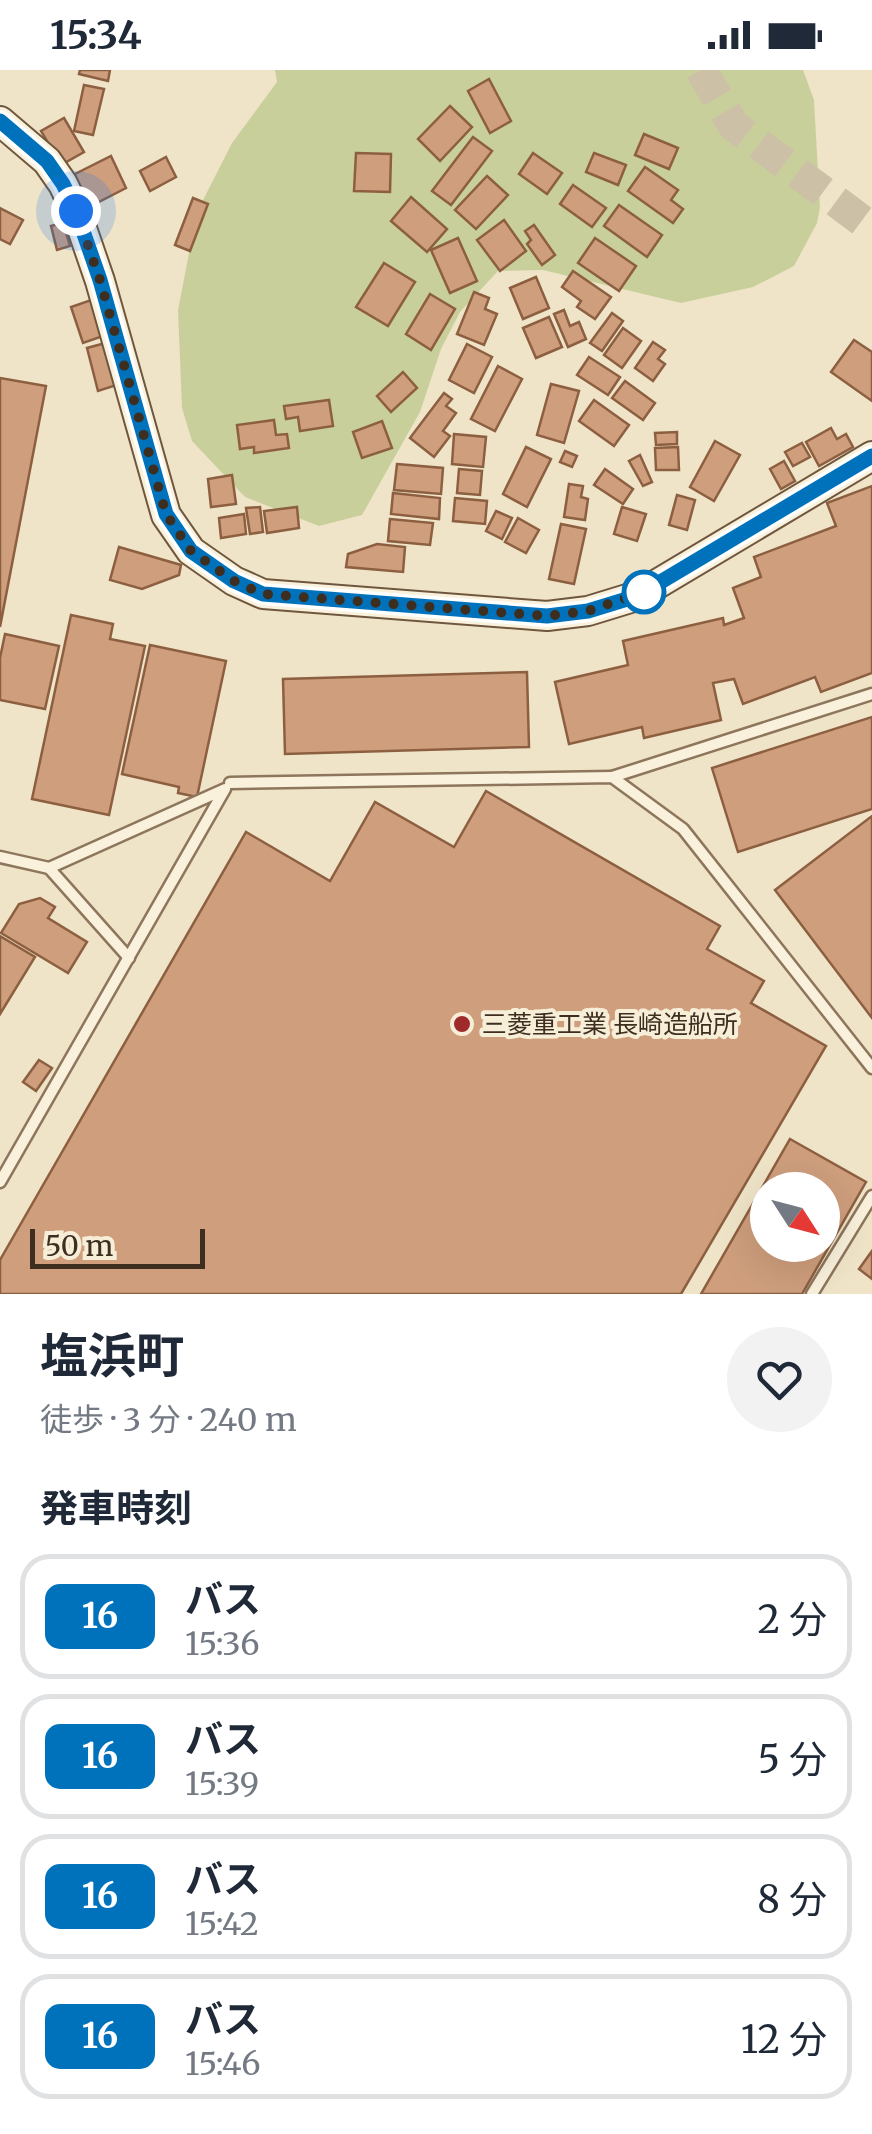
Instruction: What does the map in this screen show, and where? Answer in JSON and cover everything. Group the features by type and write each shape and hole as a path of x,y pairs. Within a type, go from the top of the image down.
{"main road":[{"path":"0,121 47,161 76,211 100,280 166,514 191,551 234,581 263,594 547,616 588,611 644,592 872,456"}],"lane":[{"path":"230,783 612,777 872,694"},
{"path":"612,777 683,829 872,1068"},
{"path":"0,1182 225,789 49,868"},
{"path":"0,857 49,868 129,958"},
{"path":"812,1294 872,1196"}],"green space":[{"path":"275,70 803,70 814,100 820,208 817,223 794,266 753,287 681,303 543,270 498,271 460,312 441,349 420,412 362,515 319,526 245,497 192,441 182,408 178,310 197,212 232,143 277,82"}],"building":[{"path":"80,70 110,70 108,81 79,74"},
{"path":"489,79 511,121 490,133 468,91"},
{"path":"84,85 104,89 93,135 74,131"},
{"path":"450,106 472,127 440,161 418,139"},
{"path":"64,118 84,152 61,165 41,131"},
{"path":"644,134 678,148 669,169 635,155"},
{"path":"473,137 492,151 451,205 432,191"},
{"path":"356,153 391,154 390,192 354,191"},
{"path":"533,153 562,173 547,194 519,174"},
{"path":"594,153 626,165 618,185 586,172"},
{"path":"111,156 126,188 89,207 73,175"},
{"path":"166,157 176,177 150,191 140,171"},
{"path":"645,167 678,190 671,200 683,209 673,223 628,191"},
{"path":"487,176 508,195 476,229 455,210"},
{"path":"573,185 606,208 592,227 560,204"},
{"path":"411,197 447,229 427,252 391,221"},
{"path":"193,198 208,204 190,251 175,245"},
{"path":"619,205 662,235 647,257 604,226"},
{"path":"0,208 23,220 10,244 0,239"},
{"path":"504,220 526,251 500,271 477,240"},
{"path":"63,223 70,246 57,250 51,226"},
{"path":"534,225 555,255 542,265 527,244 531,240 525,231"},
{"path":"458,238 477,281 450,293 431,250"},
{"path":"595,238 636,266 619,291 578,263"},
{"path":"384,263 415,282 388,326 356,307"},
{"path":"573,271 611,297 595,319 577,307 581,301 562,287"},
{"path":"536,277 549,308 523,319 510,288"},
{"path":"474,292 489,298 485,309 497,314 484,345 457,334"},
{"path":"430,294 455,309 431,350 406,334"},
{"path":"94,299 106,335 83,343 71,307"},
{"path":"564,310 570,326 579,322 586,339 568,347 554,314"},
{"path":"612,313 623,321 602,351 590,343"},
{"path":"549,317 562,347 536,358 523,328"},
{"path":"623,328 641,341 622,368 604,355"},
{"path":"854,340 872,352 872,401 831,372"},
{"path":"109,342 120,384 98,391 87,348"},
{"path":"653,342 665,350 658,359 665,364 653,381 635,368"},
{"path":"467,344 492,357 474,393 449,380"},
{"path":"589,357 620,377 608,395 577,375"},
{"path":"498,366 522,379 495,431 471,419"},
{"path":"403,372 417,388 391,412 377,396"},
{"path":"0,378 46,386 0,627"},
{"path":"625,381 655,403 643,420 612,398"},
{"path":"551,384 579,391 564,443 537,435"},
{"path":"444,393 452,399 446,406 456,413 443,431 450,436 434,457 410,438"},
{"path":"329,400 333,426 300,431 298,417 286,419 284,406"},
{"path":"594,400 629,425 614,446 579,421"},
{"path":"274,420 276,435 287,434 289,448 254,453 254,447 240,449 237,425"},
{"path":"382,421 392,448 362,458 353,432"},
{"path":"831,428 837,439 846,434 853,447 819,466 806,442"},
{"path":"677,432 677,444 656,445 655,433"},
{"path":"454,434 486,437 483,467 452,464"},
{"path":"715,441 740,455 714,501 690,487"},
{"path":"802,443 810,457 793,466 785,452"},
{"path":"526,447 551,459 527,507 503,494"},
{"path":"678,447 679,470 656,470 655,448"},
{"path":"565,451 577,456 572,467 560,462"},
{"path":"640,455 652,482 643,486 629,461"},
{"path":"784,461 795,481 781,489 770,469"},
{"path":"397,464 443,468 441,494 394,490"},
{"path":"459,469 482,471 480,495 457,493"},
{"path":"605,469 633,489 623,504 594,485"},
{"path":"232,475 236,504 211,507 208,479"},
{"path":"569,484 583,486 581,497 588,499 585,520 564,517"},
{"path":"872,486 872,673 821,692 815,677 743,704 734,679 713,683 721,720 644,738 642,727 569,744 555,682 628,665 623,641 723,618 724,625 744,618 733,588 761,577 754,557 836,526 827,503"},
{"path":"393,493 440,498 439,519 391,514"},
{"path":"677,495 695,500 687,530 669,525"},
{"path":"455,498 487,501 485,524 453,521"},
{"path":"260,507 263,532 250,534 246,508"},
{"path":"297,507 299,528 267,533 264,511"},
{"path":"622,507 646,514 637,541 614,534"},
{"path":"496,511 512,518 502,539 486,531"},
{"path":"244,514 246,534 221,538 219,518"},
{"path":"518,518 539,530 526,553 505,542"},
{"path":"390,519 433,523 430,545 388,541"},
{"path":"561,524 586,529 574,584 549,579"},
{"path":"377,544 405,547 403,572 346,567 348,554"},
{"path":"119,547 181,565 179,575 142,589 110,580"},
{"path":"71,615 113,624 110,639 145,646 109,815 32,799"},
{"path":"5,634 59,646 45,709 0,700 0,658"},
{"path":"150,645 226,661 197,797 178,793 179,787 122,774"},
{"path":"527,672 529,747 285,754 283,679"},
{"path":"872,717 872,809 738,852 712,768"},
{"name":"三菱重工業 長崎造船所","path":"486,791 720,926 707,949 764,981 751,1003 826,1046 681,1294 0,1294 0,1260 246,832 330,881 375,802 454,847"},
{"path":"872,816 872,1018 775,890"},
{"path":"40,898 55,907 48,918 87,942 68,973 1,933 19,904"},
{"path":"0,936 35,957 0,1014"},
{"path":"39,1060 52,1068 36,1091 23,1082"},
{"path":"790,1139 866,1182 840,1228 840,1172 771,1172"},
{"path":"750,1209 750,1262 820,1262 802,1294 701,1294"},
{"path":"872,1251 872,1279 859,1269"}],"tunnel":[{"path":"701,70 734,126 872,228"}],"bus line":[{"name":"16","path":"0,121 47,161 76,211 100,280 166,514 191,551 234,581 263,594 547,616 588,611 637,596 872,456"}],"place":[{"name":"三菱重工業 長崎造船所","path":"462,1024"}],"route":[{"path":"76,211 100,280 166,514 191,551 234,581 263,594 547,616 588,611 644,592"}]}
